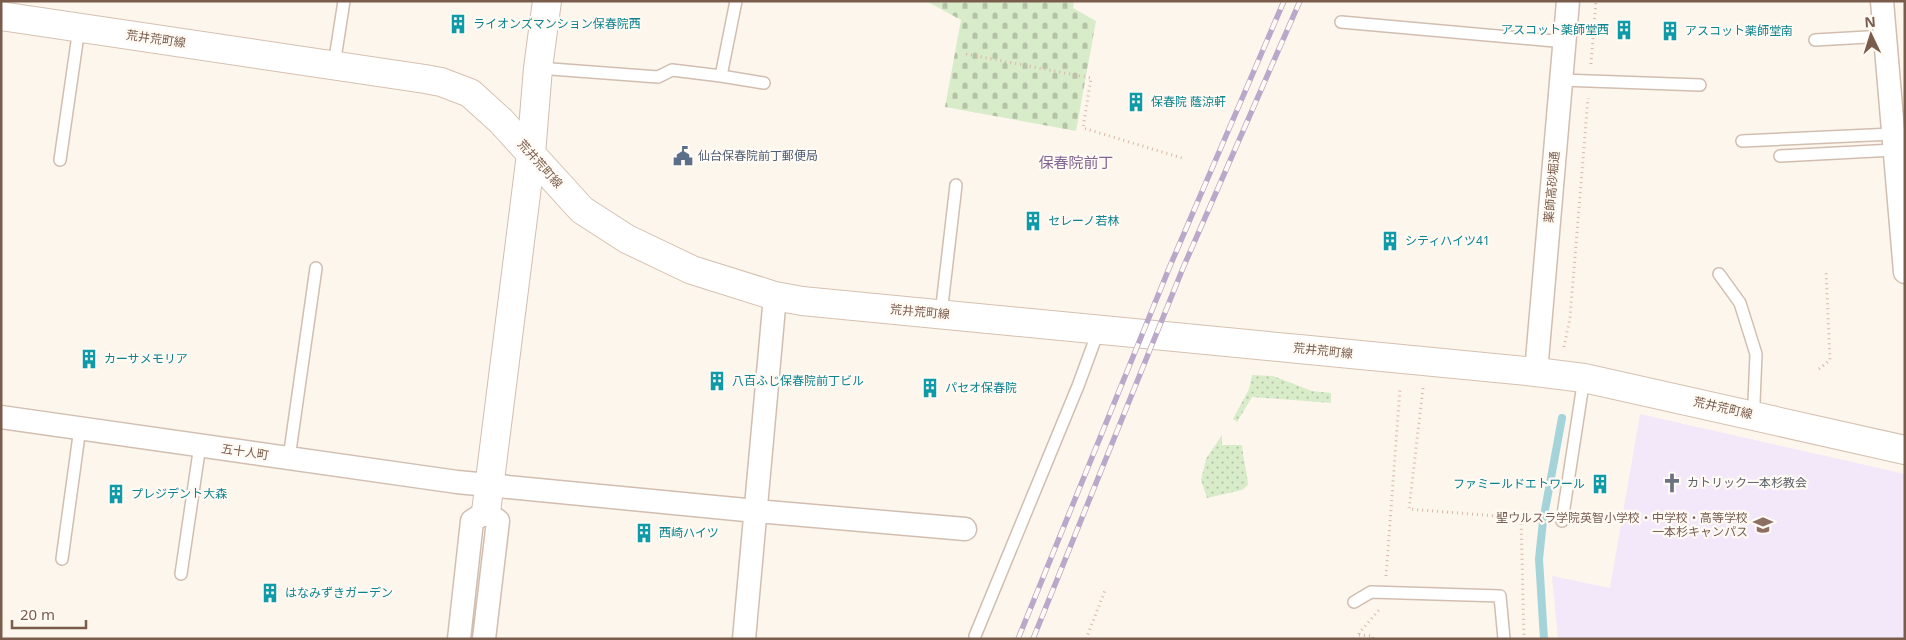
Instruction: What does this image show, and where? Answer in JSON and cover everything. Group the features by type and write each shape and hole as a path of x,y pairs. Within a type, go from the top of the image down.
{"main road":[{"path":"486,512 488,484 531,154 546,1"},
{"name":"荒井荒町線","path":"1,16 441,82 470,93 502,120 582,210 627,239 692,270 775,296 802,302 1099,329 1584,378 1905,450"}],"street":[{"name":"薬師高砂堀通","path":"1536,372 1568,1"},
{"path":"1882,1 1905,272"},
{"path":"744,639 775,296"},
{"name":"五十人町","path":"1,417 457,482 965,529"},
{"path":"459,639 472,521 486,512 498,521 484,639"}],"lane":[{"path":"334,65 344,1"},
{"path":"720,76 736,1"},
{"path":"1341,22 1564,42"},
{"path":"60,160 79,28"},
{"path":"1815,40 1885,36"},
{"path":"538,68 658,77 672,70 764,83"},
{"path":"1562,80 1700,85"},
{"path":"1742,141 1894,142"},
{"path":"1780,156 1894,142"},
{"path":"941,314 956,185"},
{"path":"289,458 316,268"},
{"path":"1719,274 1740,302 1756,354 1754,402 1750,415"},
{"path":"975,636 1078,386 1099,329"},
{"path":"1562,521 1584,378"},
{"path":"62,559 80,428"},
{"path":"181,574 200,445"},
{"path":"1354,602 1371,592 1500,596 1504,639"}],"path":[{"path":"1563,353 1570,318 1596,1"},
{"path":"966,54 1091,78 1083,128 1182,158"},
{"path":"1819,369 1830,360 1826,270"},
{"path":"1423,388 1409,509 1521,518 1524,639"},
{"path":"1372,639 1373,636 1359,637 1359,633 1384,605 1400,389"},
{"path":"1086,639 1106,588"}],"shaded area":[{"name":"聖ウルスラ学院英智小学校・中学校・高等学校 一本杉キャンパス","path":"1640,414 1905,474 1905,639 1558,639 1552,576 1610,588"}],"green space":[{"path":"926,1 1074,1 1073,8 1096,21 1076,131 945,107 961,20"},
{"path":"1252,375 1273,376 1312,391 1331,393 1331,403 1252,397 1237,422 1233,419 1249,389"},
{"path":"1222,435 1222,445 1242,445 1248,485 1242,490 1207,498 1201,480 1206,459"}],"waterway":[{"path":"1544,639 1539,559 1543,521 1562,418"}],"railway":[{"path":"1018,639 1170,266 1284,1"},
{"path":"1033,639 1183,268 1300,1"}],"place":[{"name":"ライオンズマンション保春院西","path":"458,24"},
{"name":"アスコット薬師堂西","path":"1624,30"},
{"name":"アスコット薬師堂南","path":"1670,31"},
{"name":"保春院 蔭涼軒","path":"1136,102"},
{"name":"仙台保春院前丁郵便局","path":"683,156"},
{"name":"セレーノ若林","path":"1033,221"},
{"name":"シティハイツ41","path":"1390,241"},
{"name":"カーサメモリア","path":"89,359"},
{"name":"八百ふじ保春院前丁ビル","path":"717,381"},
{"name":"パセオ保春院","path":"930,388"},
{"name":"カトリック一本杉教会","path":"1672,483"},
{"name":"ファミールドエトワール","path":"1600,484"},
{"name":"プレジデント大森","path":"116,494"},
{"name":"聖ウルスラ学院英智小学校・中学校・高等学校 一本杉キャンパス","path":"1763,525"},
{"name":"西崎ハイツ","path":"644,533"},
{"name":"はなみずきガーデン","path":"270,593"}],"district":[{"name":"保春院前丁","path":"1076,163"}]}
